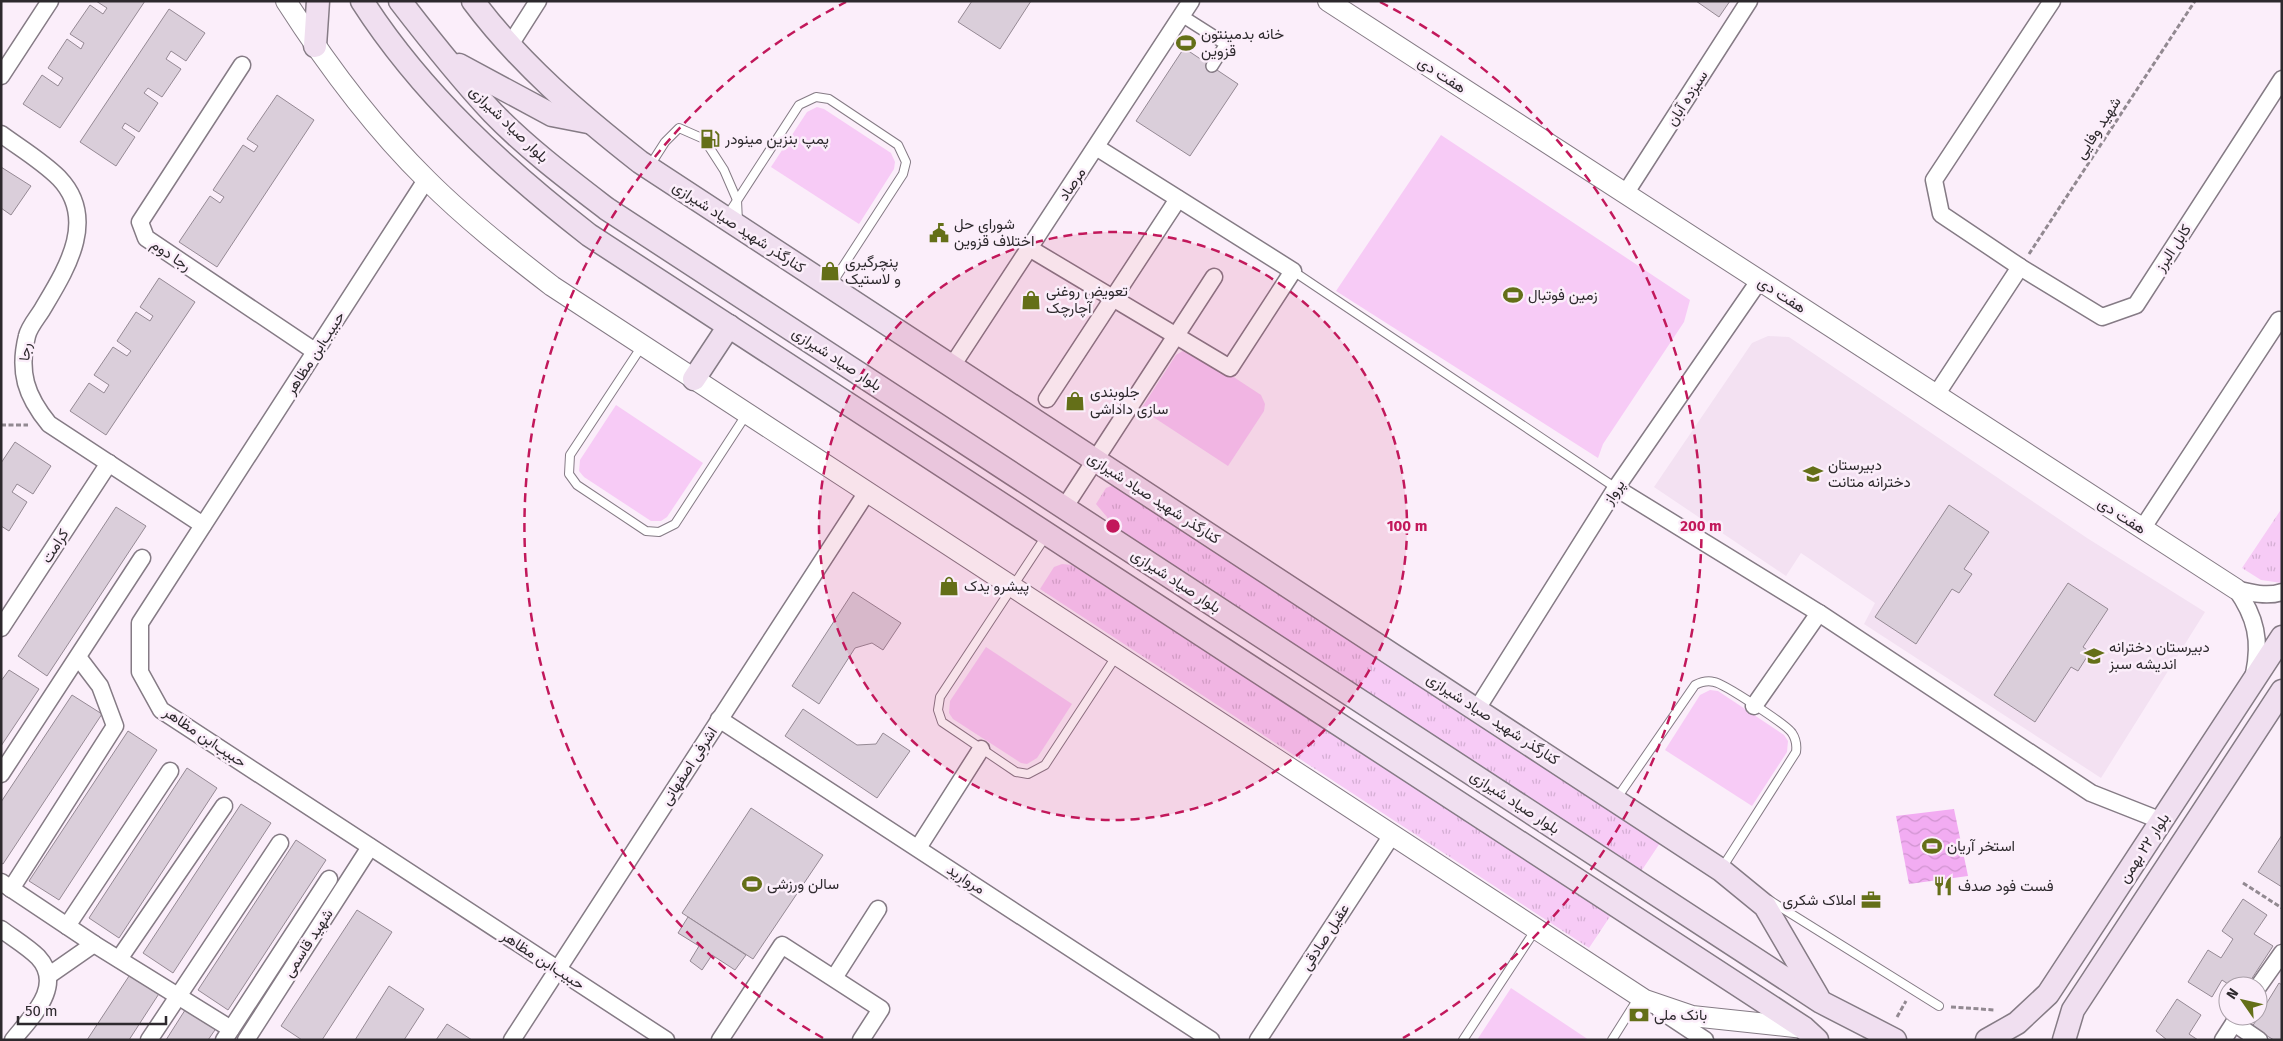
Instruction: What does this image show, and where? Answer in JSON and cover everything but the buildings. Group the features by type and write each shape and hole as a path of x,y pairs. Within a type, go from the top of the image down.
{"main road":[{"path":"315,46 318,1"},
{"name":"بلوار صیاد شیرازی","path":"362,1 423,81 472,135 532,191 588,235 1810,1034"},
{"name":"بلوار صیاد شیرازی","path":"400,1 441,54 494,114 552,166 607,209 1821,1002 1891,1038"},
{"name":"کنارگذر شهید صیاد شیرازی","path":"472,1 535,73 589,123 648,168 734,215 830,286 1721,870 1765,906 1821,1002"},
{"path":"441,54 552,115 589,123"},
{"path":"694,379 729,326"},
{"name":"بلوار ۲۲ بهمن","path":"1987,1040 2017,1023 2048,994 2282,637"},
{"name":"بلوار ۲۲ بهمن","path":"2064,1040 2073,1010 2282,691"}],"street":[{"path":"1,76 50,1"},
{"path":"286,1 315,46 368,115 426,180 491,239 552,286 1705,1040"},
{"path":"510,45 538,1"},
{"name":"مرصاد","path":"952,366 1191,1"},
{"name":"هفت دی","path":"1328,1 2236,589"},
{"name":"سیزده آبان","path":"1625,194 1749,1"},
{"name":"کابل البرز","path":"2052,1 1934,180 1941,214 2020,267 2102,317 2136,305 2282,79"},
{"path":"1182,16 1226,44 1212,66"},
{"name":"رجا دوم","path":"242,65 140,222 146,238 316,352"},
{"name":"رجا","path":"1,134 60,179 71,197 78,218 76,242 68,264 27,334 24,382 33,406 48,424 203,526"},
{"path":"1029,248 1230,368 1293,271 1096,147"},
{"name":"حبیب‌ابن مظاهر","path":"426,180 140,622 140,672 161,710 666,1040"},
{"path":"1047,399 1178,199"},
{"path":"1936,395 2020,267"},
{"path":"1064,508 1175,335 1214,278"},
{"name":"پرواز","path":"1478,709 1616,488 1759,281"},
{"path":"2142,529 2280,320"},
{"name":"کرامت","path":"1,628 109,464"},
{"path":"1616,488 1819,613 2091,793 2162,821"},
{"name":"اشرفی اصفهانی","path":"512,1040 867,492"},
{"path":"1,774 142,558"},
{"path":"2236,589 2256,594 2274,595 2282,592"},
{"path":"2236,589 2247,605 2255,627 2259,652 2252,683"},
{"path":"1754,706 1819,613"},
{"path":"78,657 100,686 114,726 6,885 94,944 178,996 227,1034 329,879"},
{"name":"مروارید","path":"719,719 1211,1040"},
{"path":"918,848 981,749"},
{"path":"67,926 170,771"},
{"path":"119,959 224,806"},
{"name":"عقیل صادقی","path":"1258,1040 1392,835"},
{"path":"149,1040 280,844"},
{"name":"شهید قاسمی","path":"250,1038 370,847"},
{"path":"834,978 878,909"},
{"path":"1,929 38,957 48,976 46,995 13,1040"},
{"path":"48,976 94,944"},
{"path":"720,1040 782,944 881,1008 861,1040"},
{"path":"2266,976 2282,952"},
{"path":"1643,998 1692,1016 1810,1034"},
{"path":"2223,1040 2232,1026"},
{"path":"2243,1026 2259,1040"}],"lane":[{"path":"734,215 799,106 810,98 829,99 898,145 906,162 903,174 830,286"},
{"path":"648,168 665,142 679,128 704,139 724,170 734,215"},
{"path":"1293,271 1616,488"},
{"path":"642,346 570,455 569,474 577,485 646,530 664,531 675,524 747,414"},
{"path":"1047,534 938,703 940,716 947,727 1016,772 1028,774 1040,769 1117,655"},
{"path":"1616,800 1695,686 1707,681 1720,684 1789,729 1796,740 1796,752 1721,870 1939,1006"},
{"path":"1463,1040 1536,929"},
{"path":"1612,1040 1643,998"}],"path":[{"name":"شهید وفایی","path":"2020,267 2195,1"},
{"path":"2243,883 2282,908"},
{"path":"1891,1038 1913,990"}],"shaded area":[{"path":"1768,336 1789,337 2087,538 2205,612 2101,778 1864,624 1875,603 1801,553 1786,576 1654,487 1752,343"}],"green space":[{"path":"817,107 824,109 891,153 895,162 894,169 859,224 771,167 807,112"},
{"name":"زمین فوتبال","path":"1441,135 1690,300 1684,322 1603,444 1598,458 1336,291"},
{"path":"1186,349 1194,351 1261,395 1265,404 1264,411 1228,466 1141,409 1176,355"},
{"path":"616,405 703,463 667,517 661,521 651,521 584,477 579,471 580,460"},
{"path":"1116,487 1662,840 1640,873 1110,526 1107,517 1096,504 1106,488"},
{"path":"2282,508 2282,583 2261,580 2242,568"},
{"path":"1062,564 1072,565 1611,915 1589,948 1040,589 1054,567"},
{"path":"986,647 1072,704 1037,758 1027,764 1021,763 953,719 949,713 950,701"},
{"path":"1710,690 1718,691 1784,735 1788,741 1787,752 1752,806 1665,750 1700,695"},
{"path":"1511,988 1589,1040 1477,1040"}],"water":[{"name":"استخر آریان","path":"1954,809 1968,876 1909,884 1896,816"}],"place":[{"name":"خانه بدمینتون قزوین","path":"1186,43"},
{"name":"پمپ بنزین مینودر","path":"710,139"},
{"name":"شورای حل اختلاف قزوین","path":"939,233"},
{"name":"پنچرگیری و لاستیک","path":"830,271"},
{"name":"زمین فوتبال","path":"1513,295"},
{"name":"تعویض روغنی آچارچک","path":"1031,300"},
{"name":"جلوبندی سازی داداشی","path":"1075,401"},
{"name":"دبیرستان دخترانه متانت","path":"1813,474"},
{"name":"پیشرو یدک","path":"949,586"},
{"name":"دبیرستان دخترانه اندیشه سبز","path":"2094,656"},
{"name":"استخر آریان","path":"1932,846"},
{"name":"سالن ورزشی","path":"752,884"},
{"name":"فست فود صدف","path":"1943,886"},
{"name":"املاک شکری","path":"1871,900"},
{"name":"بانک ملی","path":"1639,1015"}]}
